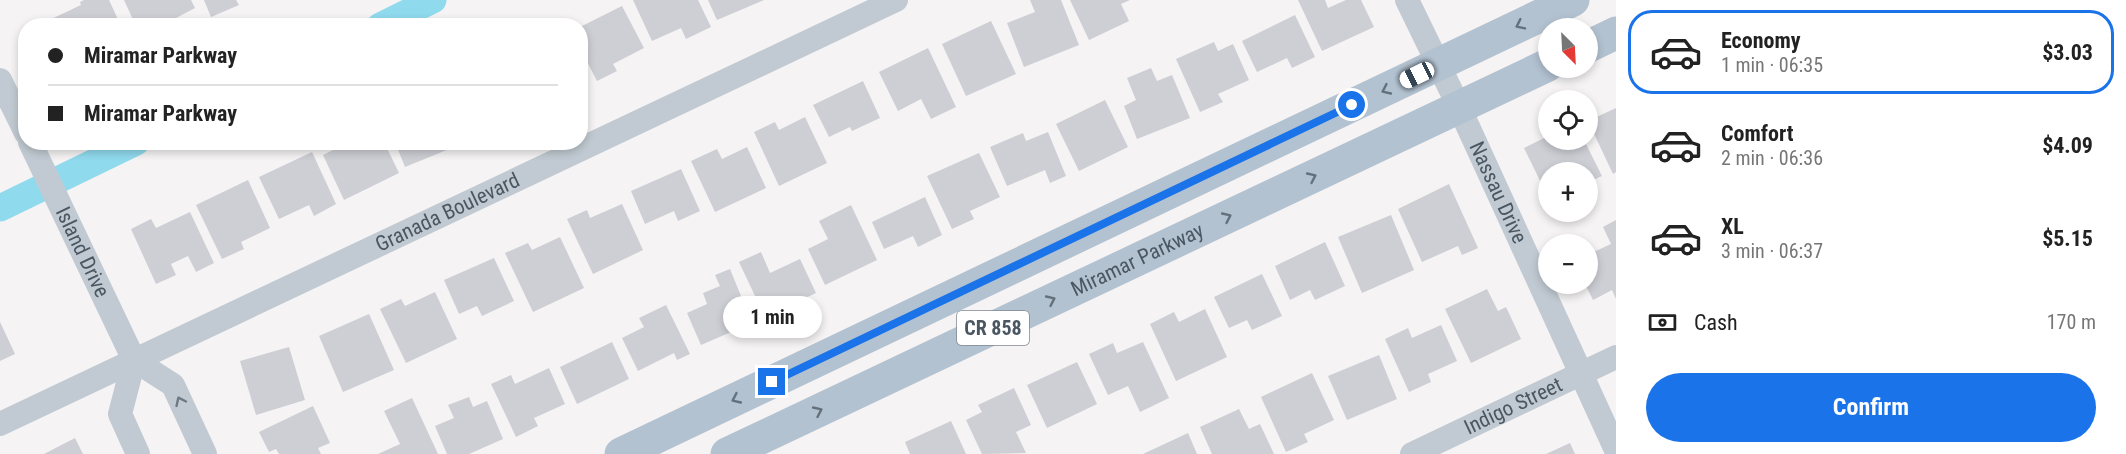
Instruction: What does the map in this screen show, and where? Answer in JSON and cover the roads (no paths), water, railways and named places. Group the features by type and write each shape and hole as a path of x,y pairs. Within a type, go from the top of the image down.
{"main road":[{"name":"CR 858","path":"621,454 1573,0"},
{"path":"1598,42 1616,33"},
{"name":"Miramar Parkway","path":"727,454 1538,70"}],"street":[{"name":"Granada Boulevard","path":"588,146 896,0"},
{"name":"Nassau Drive","path":"1407,0 1459,107 1616,450"},
{"name":"Island Drive","path":"0,80 18,118"},
{"name":"Island Drive","path":"33,150 134,360"},
{"name":"Granada Boulevard","path":"0,424 578,150"},
{"name":"Indigo Street","path":"1412,454 1616,357"},
{"path":"138,454 120,414 134,360 173,385 205,454"}],"waterway":[{"path":"396,18 433,0"},
{"path":"0,208 120,150"}]}
